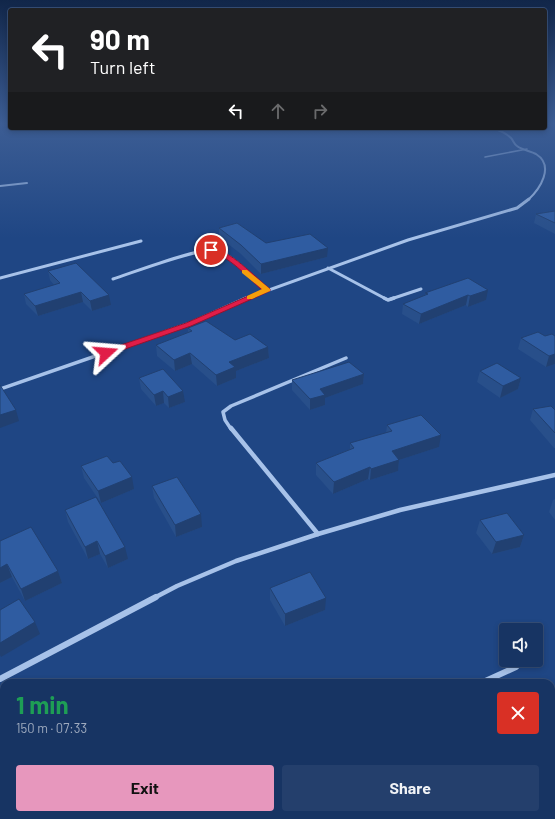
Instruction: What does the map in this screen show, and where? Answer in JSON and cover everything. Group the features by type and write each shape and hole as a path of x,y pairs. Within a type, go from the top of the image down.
{"street":[{"path":"0,389 188,324 267,290 408,240 518,208 528,202 538,192 545,180 547,169 545,162"},
{"path":"0,186 27,183"},
{"path":"0,278 141,241"},
{"path":"112,279 193,254 217,250 267,290"},
{"path":"328,268 380,298 388,300 421,289"},
{"path":"318,534 234,432 225,420 223,412 231,406 346,358"},
{"path":"0,679 177,586 236,562 318,534 400,510 555,474"},
{"path":"490,679 516,667"}],"building":[{"path":"555,211 555,223 536,214"},
{"path":"237,223 266,243 310,234 328,248 261,264 241,245 219,228"},
{"path":"76,263 109,295 90,301 81,292 35,306 24,294 60,283 48,271"},
{"path":"468,278 488,290 470,296 468,295 421,314 403,304 428,294 425,293"},
{"path":"206,321 235,340 250,334 268,347 229,362 235,367 216,375 190,353 174,360 156,345 192,331 188,328"},
{"path":"538,332 545,336 552,334 555,336 555,354 549,356 521,338"},
{"path":"349,362 364,374 320,389 325,395 310,399 292,380"},
{"path":"497,363 521,378 503,386 480,371"},
{"path":"163,369 183,391 168,397 163,391 154,395 139,378"},
{"path":"0,385 16,410 0,415"},
{"path":"551,406 555,410 555,433 533,409"},
{"path":"421,415 441,435 392,451 399,460 371,469 370,467 334,482 316,463 354,448 350,443 392,431 387,425"},
{"path":"107,456 113,463 120,461 132,477 98,491 81,466"},
{"path":"177,477 201,514 175,525 152,486"},
{"path":"96,497 125,547 105,556 97,541 85,547 65,510"},
{"path":"507,513 524,535 496,542 480,520"},
{"path":"31,527 58,571 21,589 7,564 0,568 0,541"},
{"path":"310,572 326,598 285,614 270,588"},
{"path":"19,599 35,622 0,643 0,610"}],"slow traffic":[{"path":"245,271 267,290 249,297"}],"route":[{"path":"106,353 188,324 267,290 228,257 217,250 211,250"}]}
